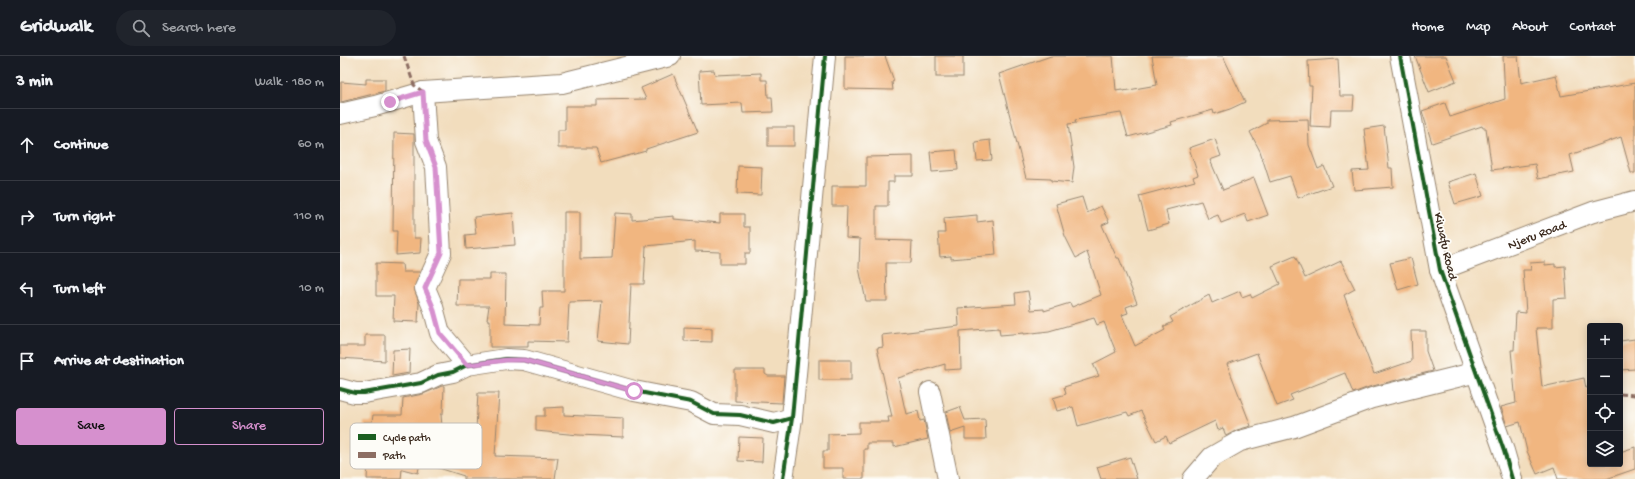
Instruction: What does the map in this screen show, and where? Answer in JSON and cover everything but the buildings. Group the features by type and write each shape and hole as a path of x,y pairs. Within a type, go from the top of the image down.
{"street":[{"path":"340,114 375,106 423,92 562,83 670,56"},
{"path":"783,479 792,418 825,56"},
{"name":"Kiwafu Road","path":"1400,56 1440,270 1477,372 1512,479"},
{"path":"423,92 426,141 436,167 441,253 425,288 433,307 440,333 467,365"},
{"name":"Njeru Road","path":"1440,270 1593,212 1635,201"},
{"path":"340,389 354,393 421,382 438,375 453,372 467,365 506,360 524,360 634,391 691,402 714,414 740,415 774,422 792,418"},
{"path":"1193,479 1212,457 1240,441 1294,427 1372,398 1477,372"},
{"path":"930,392 948,479"}],"marked path":[{"path":"404,56 414,85 423,92"},
{"path":"1623,394 1635,395"}],"cycle path":[{"path":"783,479 792,418 825,56"},
{"path":"1400,56 1440,270 1504,451 1512,479"},
{"path":"340,389 355,393 364,393 421,383 438,375 453,372 467,365 506,359 524,360 634,391 691,402 714,414 740,415 774,423 792,418"}],"route":[{"path":"390,102 423,92 426,141 436,167 441,253 425,288 433,307 440,333 467,365 506,360 524,360 634,391"}]}
